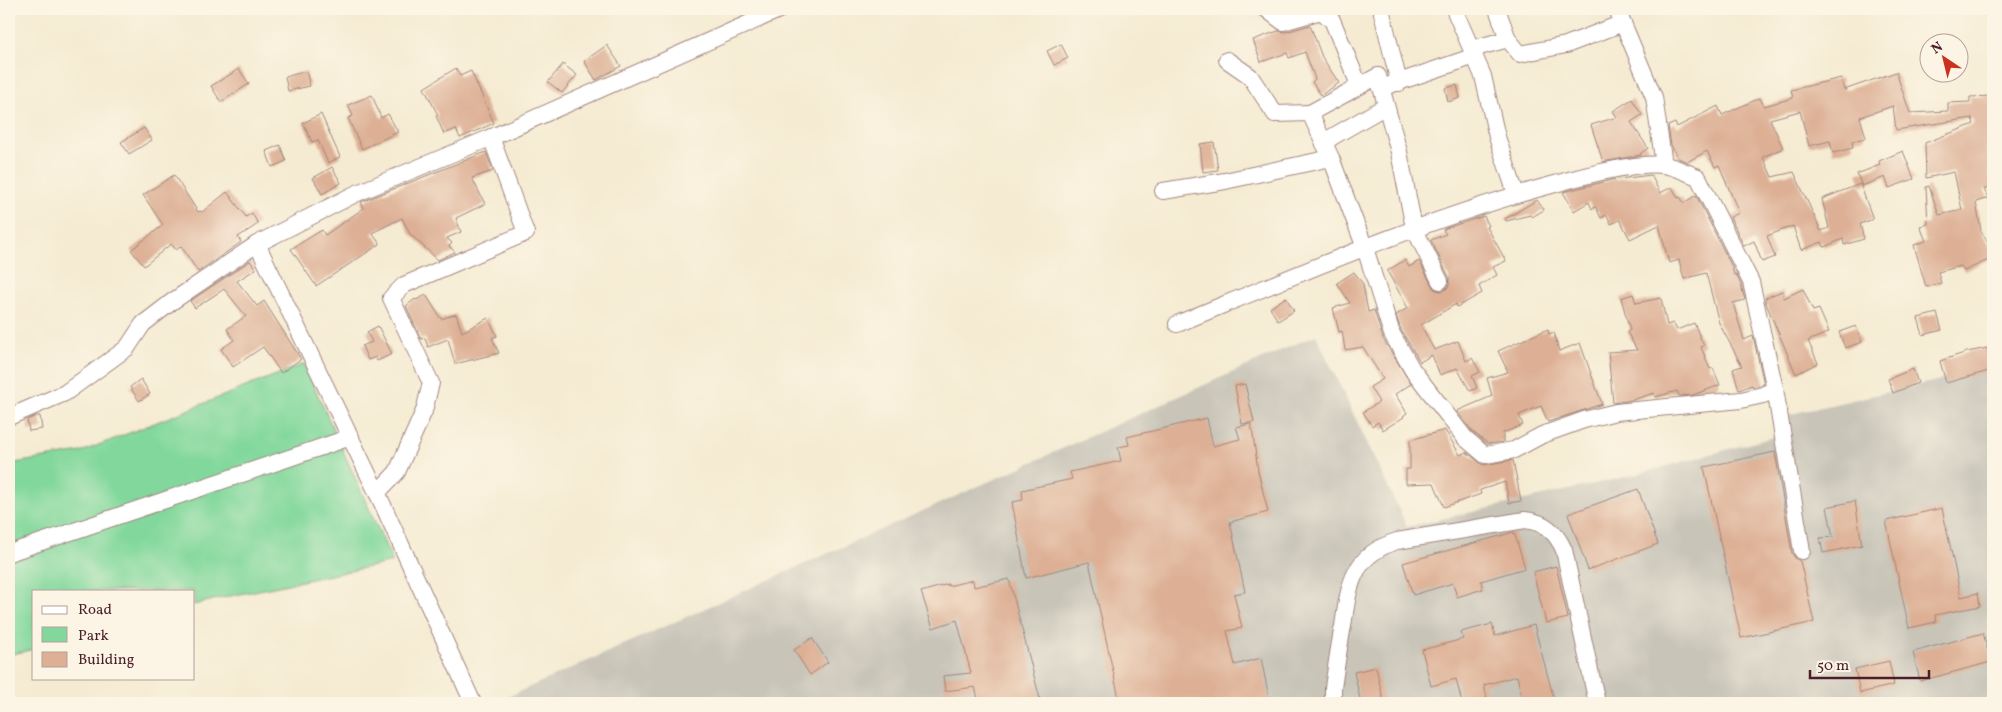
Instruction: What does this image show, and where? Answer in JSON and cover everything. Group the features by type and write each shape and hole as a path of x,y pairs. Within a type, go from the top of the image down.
{"street":[{"path":"9,416 65,393 127,348 143,324 166,306 257,244 355,194 491,137 781,9"},
{"path":"1266,9 1283,22 1320,11 1332,20 1359,85"},
{"path":"1454,9 1483,76 1497,138 1516,194"},
{"path":"1498,9 1508,39 1520,54 1566,45 1620,16 1654,97 1664,165"},
{"path":"1382,13 1399,83"},
{"path":"1381,88 1399,83 1508,39"},
{"path":"1227,60 1250,76 1275,114 1310,113 1378,76 1399,152 1414,228 1440,281"},
{"path":"1327,151 1332,137 1386,106"},
{"path":"1310,113 1365,248 1396,341 1412,369 1465,438 1484,455 1514,450 1542,435 1584,420 1616,412 1741,400 1763,396 1775,389"},
{"path":"377,493 397,472 424,411 431,383 391,298 404,285 526,232 491,137"},
{"path":"1163,191 1225,181 1327,151"},
{"path":"1177,324 1414,228 1516,194 1580,177 1641,166 1664,165 1698,177 1751,282 1775,389 1802,551"},
{"path":"257,244 351,437 473,703"},
{"path":"9,553 351,437"},
{"path":"1333,703 1333,688 1348,591 1354,574 1365,559 1380,548 1397,541 1526,520 1534,521 1550,529 1556,535 1564,550 1597,703"}],"shaded area":[{"path":"1316,335 1407,527 1634,475 1781,435 1778,417 1993,368 1993,697 1989,703 494,703"}],"green space":[{"path":"304,364 393,562 195,605 195,590 32,590 32,649 9,655 9,464 81,452"}],"building":[{"path":"1310,25 1322,57 1339,83 1321,95 1312,82 1315,79 1305,52 1289,58 1287,53 1261,62 1253,40 1278,31 1286,32"},
{"path":"1061,44 1068,58 1054,65 1047,51"},
{"path":"607,45 621,66 596,80 584,61"},
{"path":"563,64 577,75 562,93 548,82"},
{"path":"456,68 460,76 471,71 494,123 460,138 456,129 444,134 436,116 438,115 424,88"},
{"path":"239,69 249,84 221,102 211,86"},
{"path":"306,71 310,86 288,91 285,77"},
{"path":"1896,72 1910,113 1948,111 1948,103 1970,102 1970,97 1993,96 1993,188 1984,189 1988,198 1976,202 1981,231 1993,251 1993,258 1964,271 1961,266 1938,272 1941,283 1926,287 1914,245 1926,241 1920,226 1928,224 1926,187 1929,186 1939,215 1962,210 1954,172 1926,178 1925,143 1974,124 1972,118 1896,130 1893,106 1860,117 1866,138 1852,141 1853,148 1833,153 1830,141 1809,146 1800,111 1770,119 1783,148 1763,157 1772,177 1794,172 1821,231 1829,228 1822,199 1860,184 1873,219 1860,224 1864,239 1844,245 1843,239 1824,247 1822,242 1801,250 1793,226 1767,236 1775,257 1762,262 1754,241 1744,246 1730,217 1739,213 1719,165 1715,167 1707,151 1687,162 1678,158 1671,145 1668,126 1675,123 1677,127 1718,106 1722,115 1760,98 1764,106 1793,98 1791,90 1841,78 1844,90"},
{"path":"1457,85 1460,98 1448,102 1445,88"},
{"path":"372,95 381,118 388,114 398,132 362,149 348,118 353,116 348,105"},
{"path":"1632,99 1642,115 1631,122 1648,148 1641,155 1603,162 1591,125 1617,117 1613,111"},
{"path":"321,114 340,157 328,163 318,140 312,142 303,123"},
{"path":"144,128 152,140 129,154 121,142"},
{"path":"1214,142 1218,170 1203,172 1200,144"},
{"path":"280,145 286,161 272,167 266,151"},
{"path":"1903,151 1914,179 1889,188 1885,177 1862,186 1857,174 1880,165 1879,161"},
{"path":"486,152 493,171 472,178 485,204 456,218 461,232 447,238 452,243 449,246 455,252 438,260 410,234 402,218 372,233 380,244 316,286 291,249 322,230 325,235 364,208 361,202"},
{"path":"332,167 341,183 322,194 313,178"},
{"path":"174,175 198,212 202,212 227,192 246,217 252,213 258,224 238,237 241,242 198,272 181,246 176,250 171,244 144,266 131,250 163,225 143,195"},
{"path":"1651,175 1660,193 1672,187 1678,198 1680,197 1684,203 1696,195 1732,267 1734,275 1736,274 1741,285 1745,300 1733,303 1744,340 1753,336 1764,384 1753,387 1752,385 1739,390 1733,369 1742,366 1719,323 1706,273 1684,279 1679,260 1669,263 1659,225 1630,239 1620,220 1611,224 1607,215 1601,218 1596,207 1592,209 1589,202 1574,211 1563,192 1611,180"},
{"path":"1537,200 1544,210 1532,217 1530,215 1506,221 1505,219"},
{"path":"1484,216 1489,226 1487,227 1506,261 1493,267 1497,275 1479,286 1482,293 1457,307 1456,304 1421,325 1434,350 1458,341 1466,361 1472,358 1480,372 1472,376 1477,388 1470,391 1457,368 1440,375 1432,355 1420,362 1401,330 1396,315 1408,308 1387,271 1405,260 1409,267 1419,261 1434,289 1445,290 1449,286 1449,277 1431,240 1446,234 1443,230 1446,228"},
{"path":"250,261 256,269 237,281 257,306 264,301 301,359 281,373 263,347 233,367 221,349 234,340 227,329 246,316 224,289 195,308 190,301"},
{"path":"1354,272 1363,284 1368,312 1374,310 1383,339 1411,384 1395,394 1407,413 1404,417 1383,430 1378,422 1372,426 1363,412 1379,402 1370,387 1383,379 1363,347 1345,350 1342,331 1339,332 1333,308 1350,303 1337,283"},
{"path":"1803,289 1813,311 1819,309 1829,332 1808,341 1818,363 1796,374 1765,298 1782,291 1784,298"},
{"path":"1633,294 1636,303 1661,298 1667,325 1673,323 1677,330 1694,323 1704,346 1701,347 1710,369 1713,368 1720,385 1693,395 1679,396 1677,391 1655,397 1654,393 1632,400 1613,403 1608,352 1637,350 1627,332 1630,330 1621,298"},
{"path":"426,295 441,319 456,314 462,332 488,318 497,336 492,338 499,353 455,364 448,339 428,347 425,338 421,339 406,306 415,299"},
{"path":"1286,297 1294,311 1278,321 1270,308"},
{"path":"1937,313 1942,330 1923,335 1918,318"},
{"path":"378,326 392,354 377,361 376,357 368,360 362,346 372,342 367,332"},
{"path":"1856,326 1862,342 1845,348 1839,332"},
{"path":"1548,329 1549,334 1554,332 1559,351 1580,343 1602,404 1548,422 1541,406 1519,415 1523,425 1503,433 1503,442 1488,444 1472,431 1457,411 1492,396 1487,378 1508,372 1498,351"},
{"path":"1987,348 1992,370 1946,383 1940,361"},
{"path":"1913,369 1918,383 1893,393 1888,379"},
{"path":"141,379 150,394 139,401 130,387"},
{"path":"1245,384 1254,422 1242,424 1235,386"},
{"path":"40,416 42,429 29,431 27,420"},
{"path":"1207,418 1213,446 1240,439 1236,427 1251,424 1258,471 1268,512 1230,522 1245,592 1234,594 1242,628 1227,631 1235,665 1261,658 1270,703 1120,703 1089,562 1026,578 1012,502 1023,500 1022,490 1072,479 1070,472 1121,461 1118,447 1129,445 1127,437"},
{"path":"1445,430 1460,455 1466,452 1483,465 1513,460 1521,501 1509,503 1505,482 1480,490 1481,494 1444,507 1434,483 1406,484 1406,469 1410,469 1410,440"},
{"path":"1775,452 1792,553 1800,561 1814,622 1741,638 1704,467"},
{"path":"1638,489 1658,544 1588,570 1568,514"},
{"path":"1855,501 1862,545 1823,553 1820,538 1833,537 1827,507"},
{"path":"1942,508 1961,597 1978,593 1980,606 1935,615 1936,622 1909,628 1886,521"},
{"path":"1514,532 1525,568 1481,581 1483,589 1457,597 1453,583 1413,595 1403,563"},
{"path":"1556,566 1568,618 1546,623 1533,572"},
{"path":"1009,579 1041,703 979,703 975,687 945,691 943,676 971,673 957,620 933,628 921,592 948,584 948,586 973,580 974,587"},
{"path":"1492,624 1495,636 1534,625 1555,703 1523,703 1517,676 1484,685 1488,703 1462,703 1456,679 1431,686 1422,650 1463,639 1461,632"},
{"path":"1983,633 1991,662 1920,681 1913,652"},
{"path":"812,638 828,662 810,675 794,650"},
{"path":"1889,661 1894,685 1860,693 1855,669"},
{"path":"1376,667 1384,703 1361,703 1354,672"}]}
